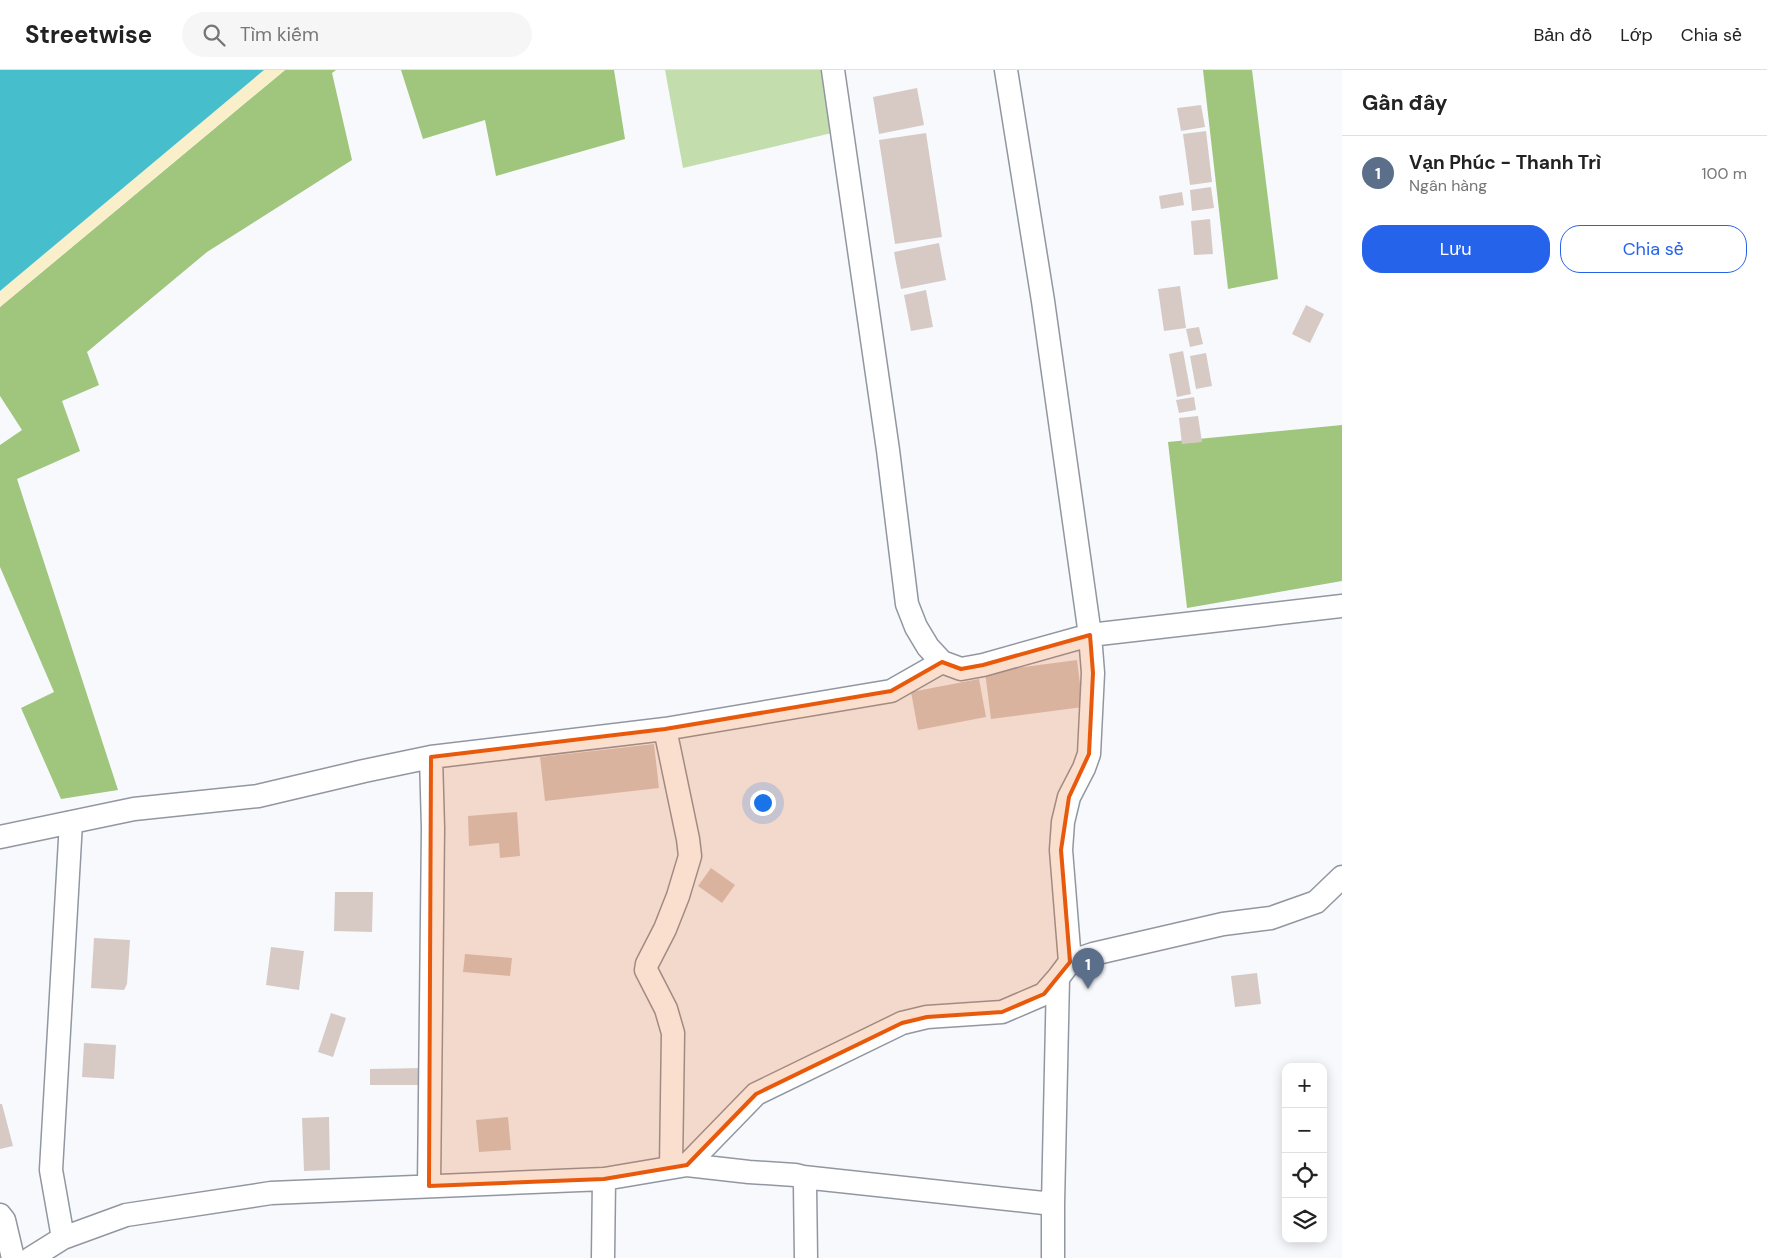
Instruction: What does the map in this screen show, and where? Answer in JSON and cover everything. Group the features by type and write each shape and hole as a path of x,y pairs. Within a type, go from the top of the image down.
{"street":[{"path":"833,70 888,450 907,604 916,627 928,647 942,662 961,669 983,665 1090,635 1342,606"},
{"path":"1006,70 1043,301 1090,635 1093,673 1089,754 1069,797 1063,822 1064,970 1053,1204 1053,1258"},
{"path":"0,837 134,809 258,796 431,757 665,729 891,691 942,662"},
{"path":"665,729 690,856 678,896 646,970 666,1009 673,1033 679,1166"},
{"path":"429,1186 433,828 431,757"},
{"path":"63,1238 52,1170 71,822"},
{"path":"679,1166 756,1094 902,1023 928,1017 1002,1012 1044,994 1064,970 1094,954 1223,924 1271,918 1316,902 1342,877"},
{"path":"31,1258 63,1238 126,1215 270,1193 604,1179 679,1166 795,1175 1053,1204"},
{"path":"803,1177 805,1186 806,1258"},
{"path":"603,1258 604,1179"},
{"path":"0,1216 4,1220 13,1258"}],"highlighted area":[{"path":"1090,635 1093,673 1089,754 1069,797 1061,850 1070,962 1044,994 1002,1012 927,1017 902,1023 756,1094 687,1165 604,1179 429,1186 431,757 665,729 891,691 942,662 961,669 983,665"}],"green space":[{"path":"285,70 336,70 332,73 352,160 207,252 87,352 99,385 62,401 80,451 17,479 118,790 61,799 21,708 54,692 0,567 0,445 22,430 0,396 0,307"},
{"path":"401,70 614,70 625,139 496,176 485,120 423,139"},
{"path":"665,70 844,70 853,128 683,168"},
{"path":"1203,70 1252,70 1278,279 1228,289"},
{"path":"1342,425 1342,581 1187,608 1168,442"}],"sand":[{"path":"264,70 285,70 0,307 0,291"}],"water":[{"path":"0,70 264,70 0,291"}],"building":[{"path":"917,88 924,125 879,134 873,97"},
{"path":"1201,105 1205,127 1181,131 1177,108"},
{"path":"1206,131 1212,182 1190,185 1183,134"},
{"path":"926,133 942,237 895,244 879,140"},
{"path":"1211,187 1214,208 1192,211 1190,190"},
{"path":"1182,192 1184,205 1161,209 1159,196"},
{"path":"1210,219 1213,254 1194,255 1191,221"},
{"path":"939,243 946,280 901,289 894,252"},
{"path":"1180,286 1186,328 1164,331 1158,289"},
{"path":"926,290 933,327 911,331 904,295"},
{"path":"1306,305 1324,314 1310,343 1292,334"},
{"path":"1199,327 1203,344 1190,347 1186,329"},
{"path":"1183,351 1191,394 1177,397 1169,354"},
{"path":"1206,353 1212,386 1196,389 1190,356"},
{"path":"1194,397 1196,410 1179,413 1176,400"},
{"path":"1198,416 1202,442 1182,444 1179,418"},
{"path":"1077,660 1083,707 991,719 985,672"},
{"path":"979,679 986,717 918,730 911,692"},
{"path":"654,744 659,788 545,801 540,757"},
{"path":"517,812 520,856 500,858 499,843 469,846 468,816"},
{"path":"711,868 735,885 722,903 698,886"},
{"path":"335,892 373,892 372,932 334,931"},
{"path":"94,938 130,940 127,984 124,990 91,988"},
{"path":"271,947 304,951 299,990 266,985"},
{"path":"465,954 512,958 510,976 463,972"},
{"path":"1257,973 1261,1004 1235,1007 1231,976"},
{"path":"331,1013 346,1018 333,1057 318,1052"},
{"path":"84,1043 116,1045 114,1079 82,1077"},
{"path":"422,1068 422,1085 370,1085 370,1069"},
{"path":"0,1104 2,1104 13,1146 0,1149"},
{"path":"329,1117 330,1170 304,1171 302,1118"},
{"path":"508,1117 511,1150 479,1152 476,1120"}],"place":[{"name":"Vạn Phúc - Thanh Trì","path":"1088,989"}]}
